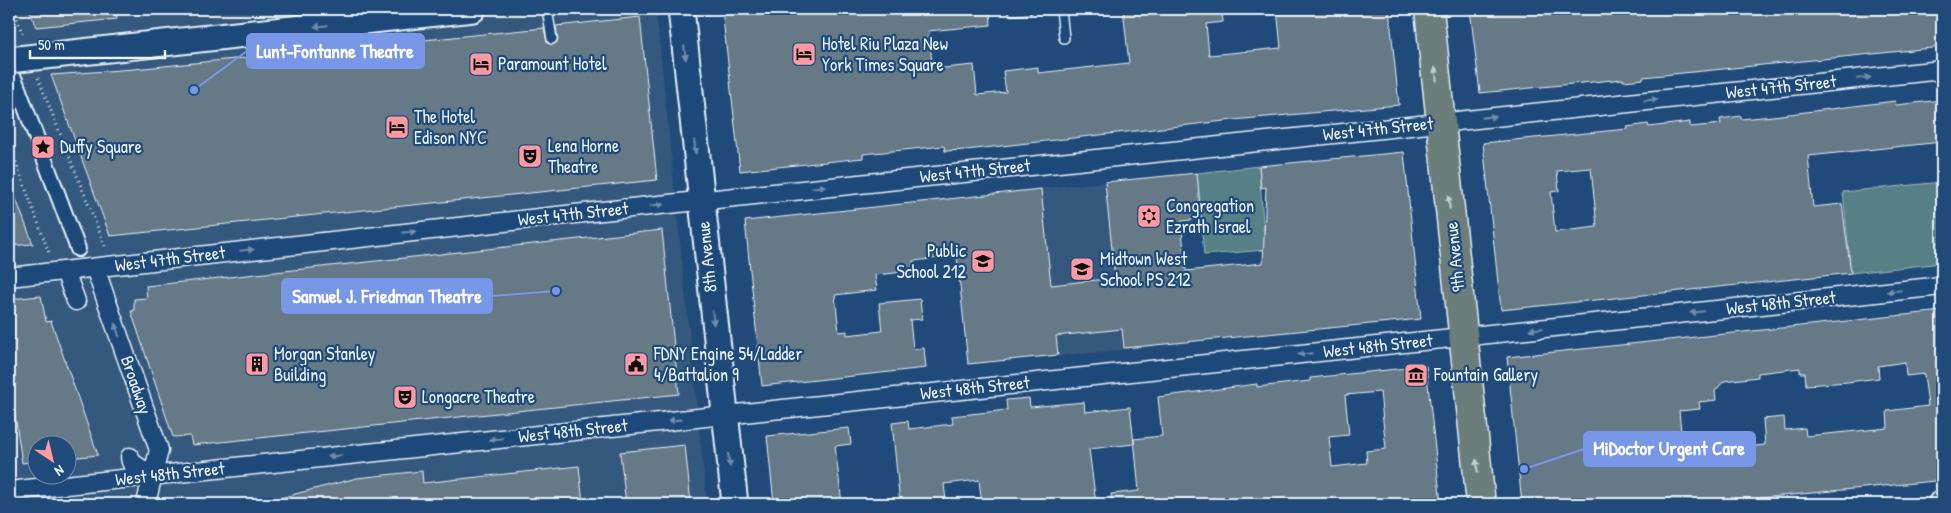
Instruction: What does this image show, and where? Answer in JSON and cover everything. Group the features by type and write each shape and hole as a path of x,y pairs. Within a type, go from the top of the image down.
{"main road":[{"path":"12,70 473,9"},
{"name":"8th Avenue","path":"681,9 735,504"},
{"name":"9th Avenue","path":"1429,9 1481,504"}],"street":[{"path":"12,70 78,250"},
{"name":"West 47th Street","path":"9,277 701,200 1942,70"},
{"name":"Broadway","path":"95,268 159,450 147,499 149,504"},
{"path":"65,271 76,302"},
{"name":"West 48th Street","path":"9,491 1942,286"},
{"path":"130,457 131,462 152,476"}],"lane":[{"path":"547,9 552,39"},
{"path":"1014,10 1028,9"},
{"path":"1062,9 1064,38"}],"path":[{"path":"14,9 23,36"},
{"path":"37,75 105,246"},
{"path":"9,142 49,253"},
{"path":"9,224 15,246"}],"shaded area":[{"path":"9,9 656,9 707,504 9,504"},
{"name":"Midtown West School PS 212","path":"1135,179 1153,347 1029,359 1012,191"}],"green space":[{"path":"1259,166 1265,250 1204,255 1197,173"},
{"path":"1942,182 1942,263 1851,273 1843,192"}],"building":[{"path":"29,9 116,9 117,19 36,27"},
{"path":"722,9 990,9 991,25 928,31 933,69 974,65 977,95 1006,92 1003,71 1038,67 1038,73 1129,63 1123,9 1222,9 1223,22 1206,24 1209,55 1281,48 1277,9 1389,9 1399,105 1233,120 966,150 945,151 944,146 863,154 863,158 740,171"},
{"path":"1470,9 1942,9 1942,47 1643,77 1643,79 1623,81 1623,79 1480,93"},
{"path":"640,17 657,180 110,236 51,75 134,69 544,28 547,43 553,45 558,41 556,26"},
{"path":"1942,100 1942,142 1808,156 1813,207 1842,204 1851,273 1501,310 1483,143 1628,129 1627,127 1648,124 1649,127 1690,122 1690,127 1721,124 1720,119 1741,116 1741,119 1773,116 1895,101 1896,105","holes":["1591,168 1597,227 1555,232 1551,192 1559,191 1557,171"]},
{"path":"1404,152 1421,319 1124,348 1122,329 1056,336 1058,355 968,364 957,256 913,261 914,271 875,275 877,290 835,295 839,332 847,331 847,335 882,331 879,303 920,299 922,319 910,320 913,349 924,348 926,368 762,386 745,221 1041,189 1051,285 1115,278 1105,182 1197,173 1201,219 1181,221 1186,271 1263,263 1266,187 1261,188 1259,166"},
{"path":"10,183 33,244 9,246"},
{"path":"662,230 679,394 192,445 190,436 173,437 131,311 134,311 134,299 147,298 146,286"},
{"path":"41,296 46,322 51,321 98,455 78,457 78,436 28,436 28,462 22,463 9,374 9,331 11,330 9,299"},
{"path":"1942,311 1942,478 1935,479 1935,481 1699,504 1522,504 1507,357","holes":["1905,362 1906,376 1924,374 1928,406 1887,411 1888,428 1806,436 1805,428 1785,430 1784,417 1763,419 1765,445 1683,453 1679,411 1700,409 1699,402 1716,400 1715,391 1724,381 1758,377 1758,373 1800,368 1800,373 1805,373 1806,385 1848,382 1879,378 1878,366"]},
{"path":"1426,366 1441,504 1112,504 1111,494 1139,491 1134,439 1162,436 1158,397 1257,384 1257,387 1310,381 1310,378","holes":["1380,392 1386,449 1366,451 1367,463 1332,467 1329,437 1349,435 1345,395"]},
{"path":"1029,398 1030,407 1084,402 1085,412 1130,407 1134,444 1089,449 1096,504 982,504 979,480 944,484 946,500 900,504 892,423 908,421 909,429 953,424 952,416 1007,410 1006,400"},
{"path":"849,428 851,444 835,446 842,504 774,504 767,436"},
{"path":"685,445 691,504 626,504 620,452"},
{"path":"579,466 583,504 277,504 276,499 357,478 422,471 423,483"}],"place":[{"name":"Hotel Riu Plaza New York Times Square","path":"804,54"},
{"name":"Paramount Hotel","path":"481,64"},
{"name":"Lunt-Fontanne Theatre","path":"194,90"},
{"name":"The Hotel Edison NYC","path":"397,127"},
{"name":"Duffy Square","path":"43,147"},
{"name":"Lena Horne Theatre","path":"530,156"},
{"name":"Congregation Ezrath Israel","path":"1149,216"},
{"name":"Public School 212","path":"983,261"},
{"name":"Midtown West School PS 212","path":"1082,269"},
{"name":"Samuel J. Friedman Theatre","path":"556,291"},
{"name":"Morgan Stanley Building","path":"257,364"},
{"name":"FDNY Engine 54/Ladder 4/Battalion 9","path":"636,364"},
{"name":"Fountain Gallery","path":"1416,375"},
{"name":"Longacre Theatre","path":"405,397"},
{"name":"MiDoctor Urgent Care","path":"1524,469"}]}
